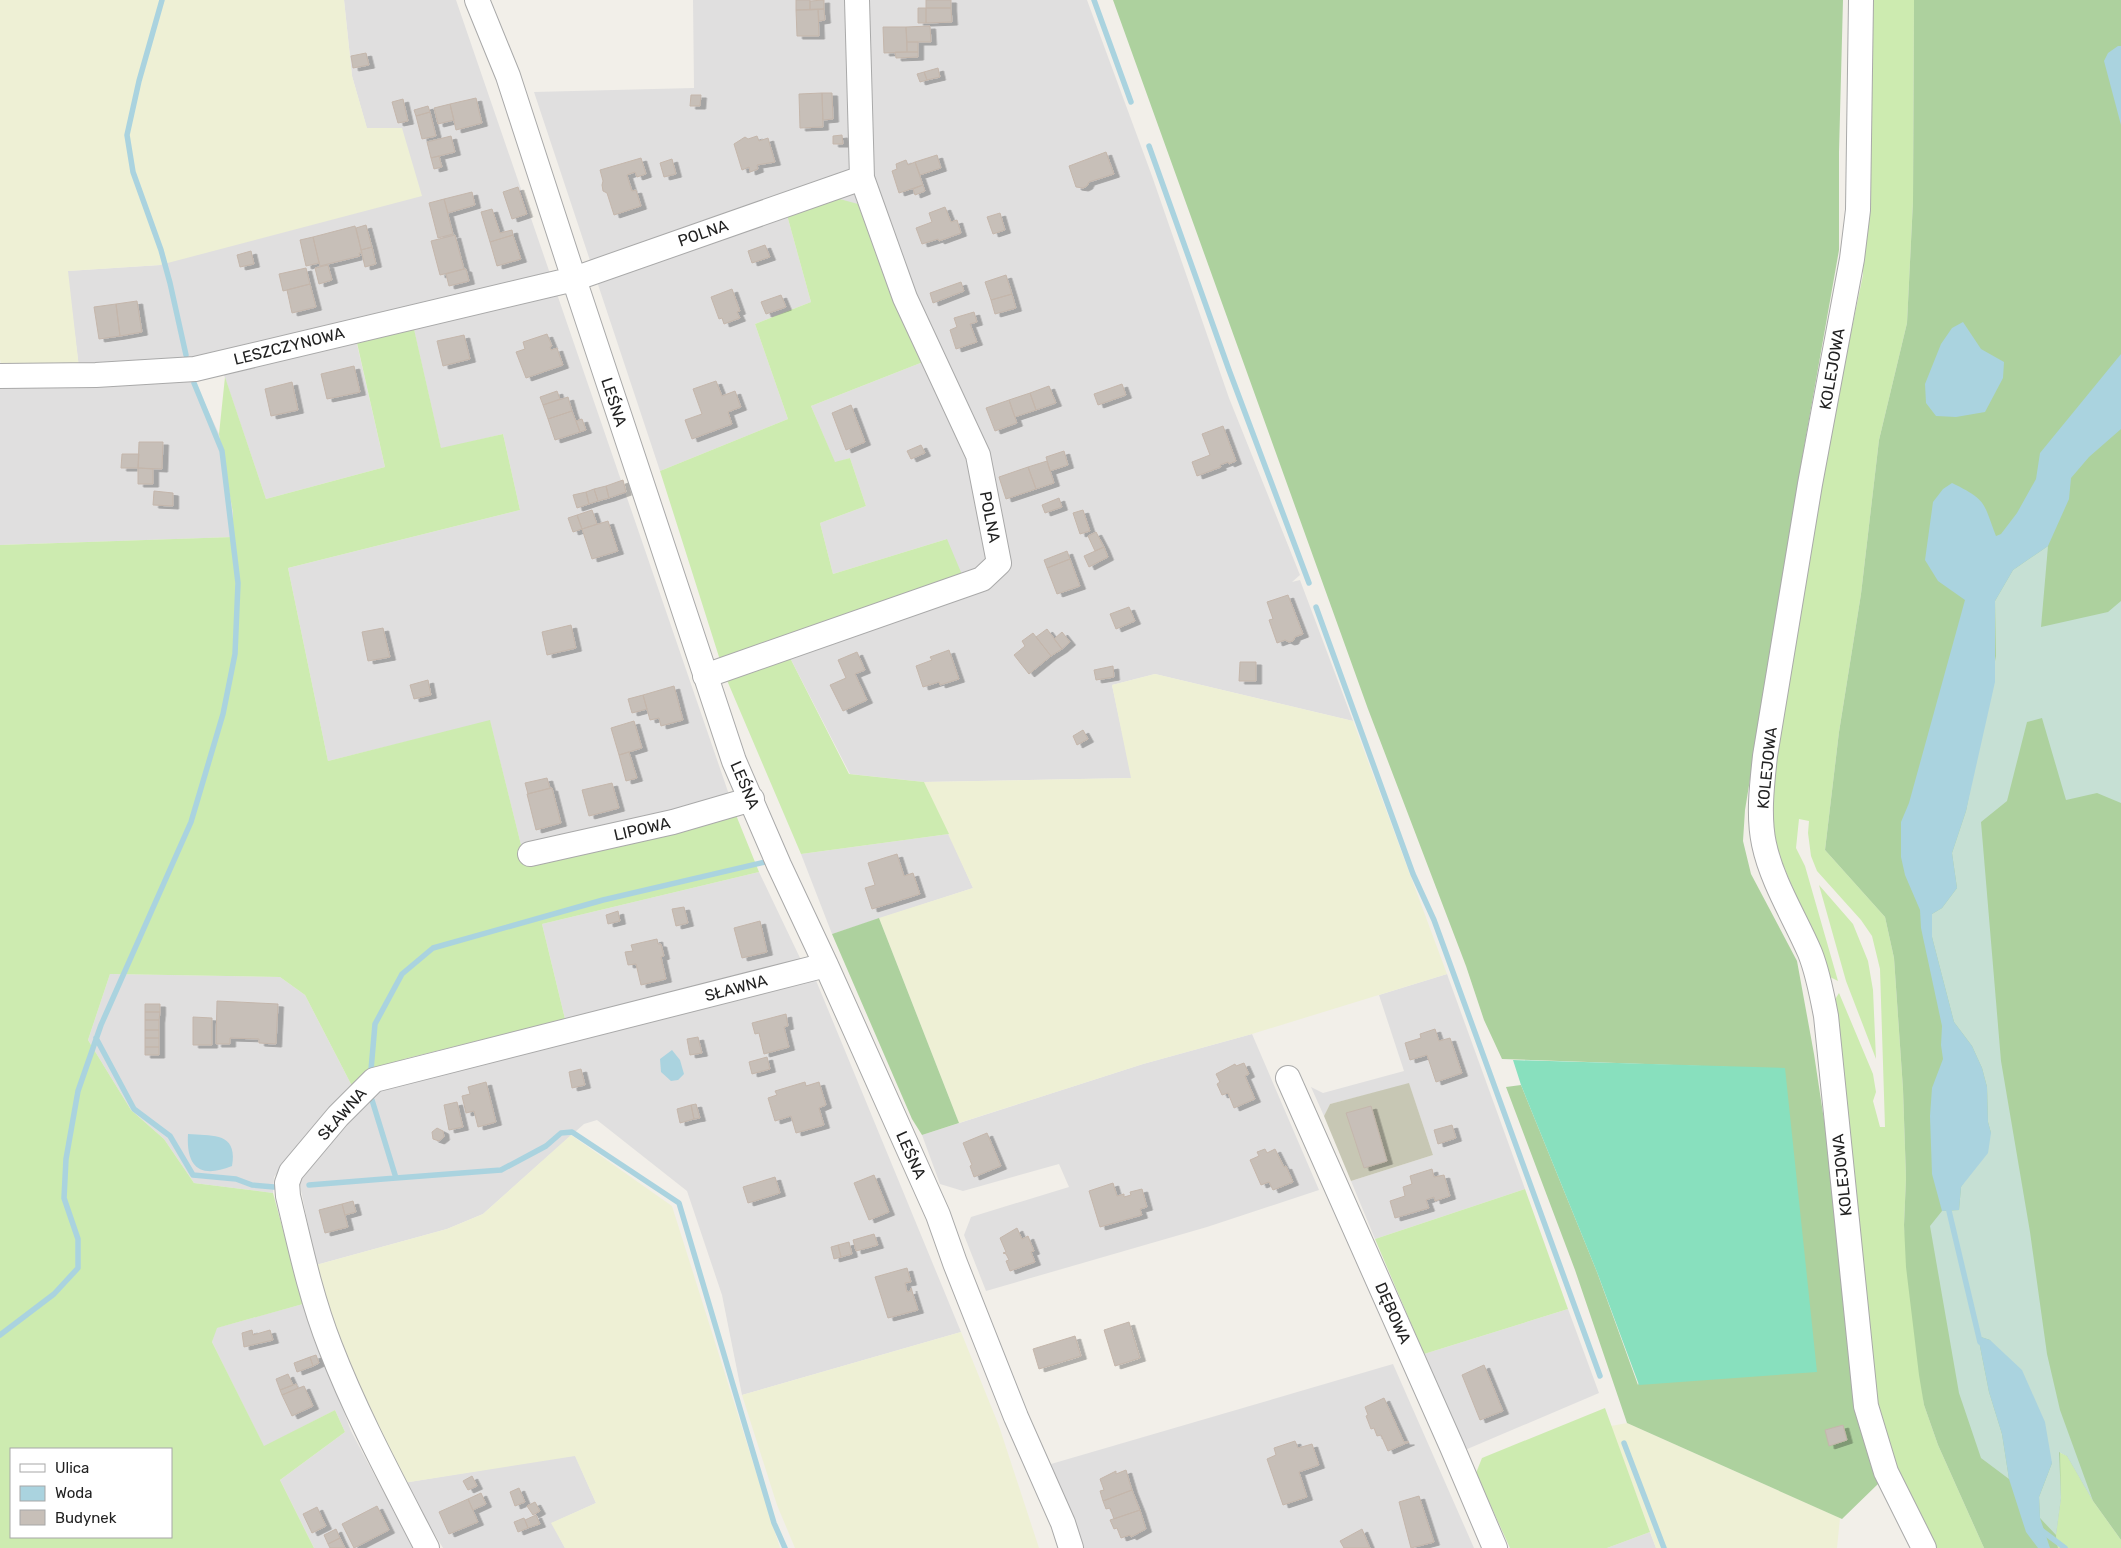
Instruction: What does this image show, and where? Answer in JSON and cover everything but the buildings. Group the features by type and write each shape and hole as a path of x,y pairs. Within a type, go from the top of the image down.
{"street":[{"name":"LEŚNA","path":"478,0 508,76 734,760 752,798 778,865 826,965 938,1215 954,1263 1001,1381 1063,1523 1071,1548"},
{"name":"POLNA","path":"705,676 982,579 999,563 978,455 905,298 862,178 857,0"},
{"name":"KOLEJOWA","path":"1860,0 1858,210 1852,259 1810,484 1773,721 1765,756 1762,786 1762,828 1764,845 1774,874 1811,956 1826,1016 1866,1406 1886,1472 1924,1548"},
{"name":"POLNA","path":"574,279 862,178"},
{"name":"LESZCZYNOWA","path":"0,376 195,369 574,279"},
{"name":"LIPOWA","path":"530,854 673,822 752,798"},
{"name":"SŁAWNA","path":"427,1548 367,1431 329,1345 313,1296 288,1196 287,1182 292,1172 338,1116 374,1080 826,965"},
{"name":"DĘBOWA","path":"1288,1078 1495,1548"}],"shaded area":[{"path":"0,0 344,0 352,76 367,128 402,128 422,196 160,265 68,271 79,368 2,370 0,359"},
{"path":"344,0 456,0 736,815 525,861 490,721 328,761 288,568 520,510 503,434 441,449 414,330 357,344 385,467 266,499 224,375 79,368 67,271 160,265 367,129 352,76"},
{"path":"693,0 1087,0 1152,176 1229,398 1300,575 1292,582 1300,580 1353,721 1155,674 1112,685 1132,778 924,782 850,774 787,652 947,539 833,574 820,523 866,506 850,458 835,463 811,406 923,362 893,301 858,204 787,215 811,302 755,324 788,419 660,471 534,92 694,88"},
{"path":"192,376 219,434 233,513 233,537 0,545 0,380"},
{"path":"2048,546 2041,627 2108,612 2121,601 2121,803 2097,793 2066,800 2042,718 2027,722 2007,801 1981,822 2001,1061 2030,1232 2047,1354 2060,1410 2093,1501 2067,1456 2059,1452 2061,1498 2056,1535 2040,1518 2039,1497 2052,1463 1990,1340 1978,1336 1989,1392 2002,1434 2009,1479 1981,1458 1959,1393 1930,1226 1942,1211 1959,1210 1961,1187 1991,1133 1988,1122 1987,1087 1982,1068 1972,1046 1954,1022 1932,937 1932,914 1942,908 1957,888 1952,853 1966,811 1996,656 1995,601 2013,570"},
{"path":"1155,674 1353,721 1447,974 1252,1034 1143,1064 959,1123 879,918 973,888 924,782 1131,778 1112,685"},
{"path":"949,834 973,888 832,934 801,854"},
{"path":"759,872 801,960 565,1019 542,924"},
{"path":"110,974 280,977 305,995 352,1086 274,1177 273,1193 194,1183 164,1139 131,1110 88,1040"},
{"path":"1447,974 1525,1189 1375,1239 1351,1181 1433,1155 1409,1084 1330,1104 1324,1116 1311,1087 1323,1093 1404,1071 1379,995"},
{"path":"815,978 961,1332 742,1395 722,1295 687,1191 597,1120 584,1124 483,1214 447,1229 316,1265 298,1175 382,1086"},
{"path":"1252,1034 1319,1190 1207,1227 986,1291 964,1235 971,1217 1069,1187 1059,1164 963,1191 940,1184 922,1135 1143,1064"},
{"path":"1409,1083 1433,1155 1351,1181 1324,1116 1330,1104"},
{"path":"571,1135 672,1206 780,1548 565,1548 551,1523 596,1503 575,1456 403,1483 370,1407 344,1357 316,1265 447,1229 483,1214"},
{"path":"303,1304 351,1431 413,1548 314,1548 280,1480 345,1432 335,1410 264,1447 212,1342 216,1328"},
{"path":"1568,1309 1599,1393 1465,1450 1424,1354"},
{"path":"961,1332 999,1426 1039,1548 795,1548 777,1505 742,1395"},
{"path":"1393,1364 1474,1548 1080,1548 1051,1464"},
{"path":"1627,1423 1840,1518 1837,1548 1656,1548 1611,1426"},
{"path":"575,1455 596,1503 552,1523 565,1548 443,1548 403,1483"},
{"path":"1650,1532 1656,1548 1607,1548"}],"green space":[{"path":"1113,0 1843,0 1839,152 1839,250 1802,459 1745,810 1743,841 1751,874 1797,961 1814,1054 1879,1483 1842,1519 1627,1423 1575,1270 1506,1087 1521,1085 1597,1272 1638,1385 1785,1069 1502,1059 1484,1020 1466,966 1368,709"},
{"path":"1869,0 1914,0 1913,201 1907,323 1879,440 1861,594 1839,732 1825,850 1885,917 1894,958 1903,1089 1906,1178 1904,1225 1924,1405 1938,1445 1984,1548 1936,1548 1896,1464 1880,1414 1870,1353 1834,1001 1839,993 1873,1074 1876,1092 1873,1101 1880,1127 1885,1127 1880,969 1872,936 1861,920 1817,871 1811,856 1808,833 1809,821 1799,819 1796,848 1805,866 1838,981 1830,977 1776,848 1770,798 1833,418 1863,275"},
{"path":"1914,0 2121,0 2121,1540 2093,1501 2067,1456 2060,1452 2061,1498 2056,1535 2058,1548 1984,1548 1938,1445 1924,1405 1906,1267 1903,1089 1894,958 1885,917 1825,850 1839,732 1861,594 1879,440 1907,323 1913,201"},
{"path":"836,198 858,204 893,301 923,362 811,406 835,462 850,458 866,506 820,523 833,574 947,539 963,577 720,660 660,471 788,419 755,324 811,302 787,215"},
{"path":"414,329 441,448 503,434 520,510 288,568 328,761 490,720 525,861 736,815 759,872 542,924 565,1019 404,1059 352,1086 305,995 280,977 110,974 88,1040 131,1110 164,1139 194,1183 273,1193 303,1304 217,1328 212,1342 264,1446 335,1410 345,1432 280,1480 314,1548 0,1548 0,545 233,537 233,513 219,434 225,377 266,499 385,467 357,343"},
{"path":"787,652 849,774 924,782 949,834 801,854 726,678"},
{"path":"1819,885 1853,924 1868,961 1873,990 1876,1059 1846,981"},
{"path":"879,918 959,1123 922,1135 912,1119 832,934"},
{"path":"1513,1060 1785,1068 1817,1372 1639,1385 1597,1272 1521,1085"},
{"path":"1525,1189 1568,1309 1424,1354 1375,1239"},
{"path":"1605,1408 1650,1532 1607,1548 1510,1548 1476,1473 1482,1458"},
{"path":"2059,1452 2067,1456 2093,1501 2121,1540 2121,1548 2058,1548 2056,1535 2061,1498"}],"water":[{"path":"2121,46 2121,125 2104,61 2108,53"},
{"path":"1963,322 1981,349 2004,362 2003,378 1985,412 1956,417 1936,416 1926,403 1925,384 1941,344 1952,328"},
{"path":"2121,354 2121,429 2089,457 2071,478 2069,499 2048,546 2013,570 1995,601 1995,682 1966,811 1952,853 1957,888 1942,908 1932,914 1932,937 1954,1022 1972,1046 1982,1068 1987,1087 1988,1122 1991,1133 1988,1153 1961,1187 1959,1210 1942,1211 1932,1174 1930,1116 1932,1088 1943,1059 1941,1045 1942,1026 1921,928 1920,910 1905,875 1901,857 1901,822 1909,803 1965,600 1938,581 1925,560 1933,502 1943,489 1952,483 1978,498 1986,509 1996,536 2001,534 2017,513 2036,479 2040,453"},
{"path":"672,1050 680,1060 684,1074 678,1080 671,1081 661,1072 660,1059"},
{"path":"188,1134 214,1136 227,1141 233,1155 232,1166 211,1171 197,1167 190,1155"},
{"path":"1978,1336 1990,1340 2022,1370 2045,1422 2052,1463 2039,1497 2040,1518 2050,1548 2038,1548 2026,1532 2009,1479 2002,1434 1989,1392"}],"waterway":[{"path":"162,0 139,81 127,135 133,172 161,250 186,355"},
{"path":"1094,0 1131,102"},
{"path":"1149,146 1229,370 1309,583"},
{"path":"0,1335 54,1294 78,1268 78,1239 64,1198 66,1159 78,1091 101,1025 191,822 223,714 235,654 238,583 222,451 194,383"},
{"path":"1316,607 1413,874 1434,920 1600,1376"},
{"path":"371,1070 375,1024 402,974 433,948 603,900 765,862"},
{"path":"96,1038 134,1109 170,1136 193,1175 236,1179 252,1185 274,1187"},
{"path":"372,1100 396,1178 501,1170 546,1146 561,1133 572,1132 679,1203 774,1523 785,1548"},
{"path":"309,1185 396,1178"},
{"path":"1949,1203 1949,1211 1980,1342"},
{"path":"1624,1443 1664,1548"},
{"path":"2041,1530 2065,1548"}]}
